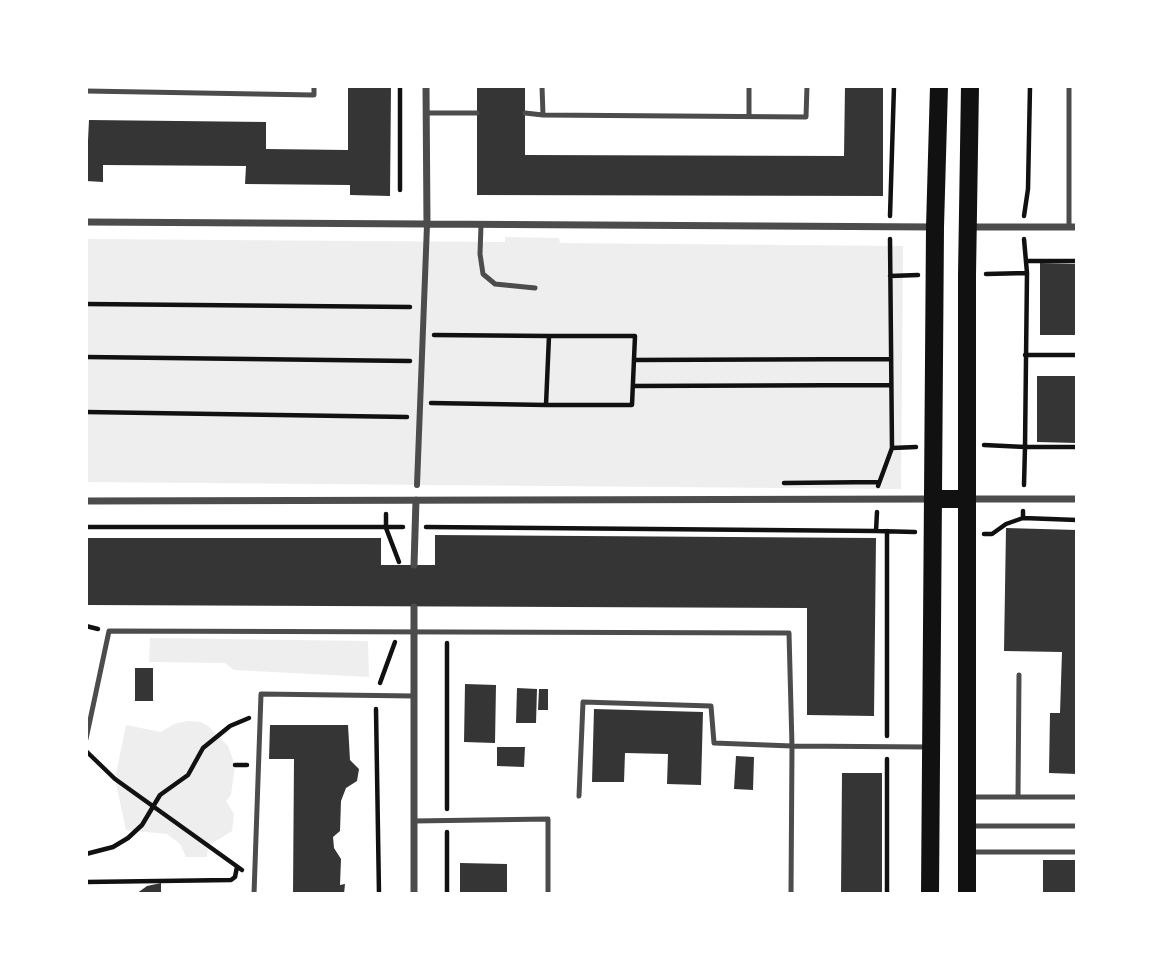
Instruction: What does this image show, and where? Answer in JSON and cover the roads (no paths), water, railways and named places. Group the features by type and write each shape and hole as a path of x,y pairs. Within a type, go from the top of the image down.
{"main road":[{"path":"930,894 935,227 939,86"},
{"path":"967,894 966,446 970,86"},
{"path":"935,227 968,227"},
{"path":"933,499 967,499"}],"street":[{"path":"417,485 427,225 426,86"},
{"path":"86,222 935,227"},
{"path":"968,227 1073,227"},
{"path":"86,501 933,499"},
{"path":"967,499 1077,499"},
{"path":"414,565 416,500"},
{"path":"414,607 414,894"}],"lane":[{"path":"86,91 314,95 314,86"},
{"path":"542,86 543,115"},
{"path":"749,86 749,116"},
{"path":"525,113 806,117 807,86"},
{"path":"1069,86 1069,195 1073,227"},
{"path":"426,113 477,113"},
{"path":"1069,195 1077,195"},
{"path":"481,225 480,254 483,274 495,284 535,288"},
{"path":"86,739 109,631 789,633 792,746 791,894"},
{"path":"1018,797 1019,675"},
{"path":"254,894 261,694 414,696"},
{"path":"579,796 583,702 711,706 714,743 931,747"},
{"path":"967,797 1077,797"},
{"path":"414,821 548,819 548,894"},
{"path":"967,826 1077,826"},
{"path":"967,852 1077,852"}]}
